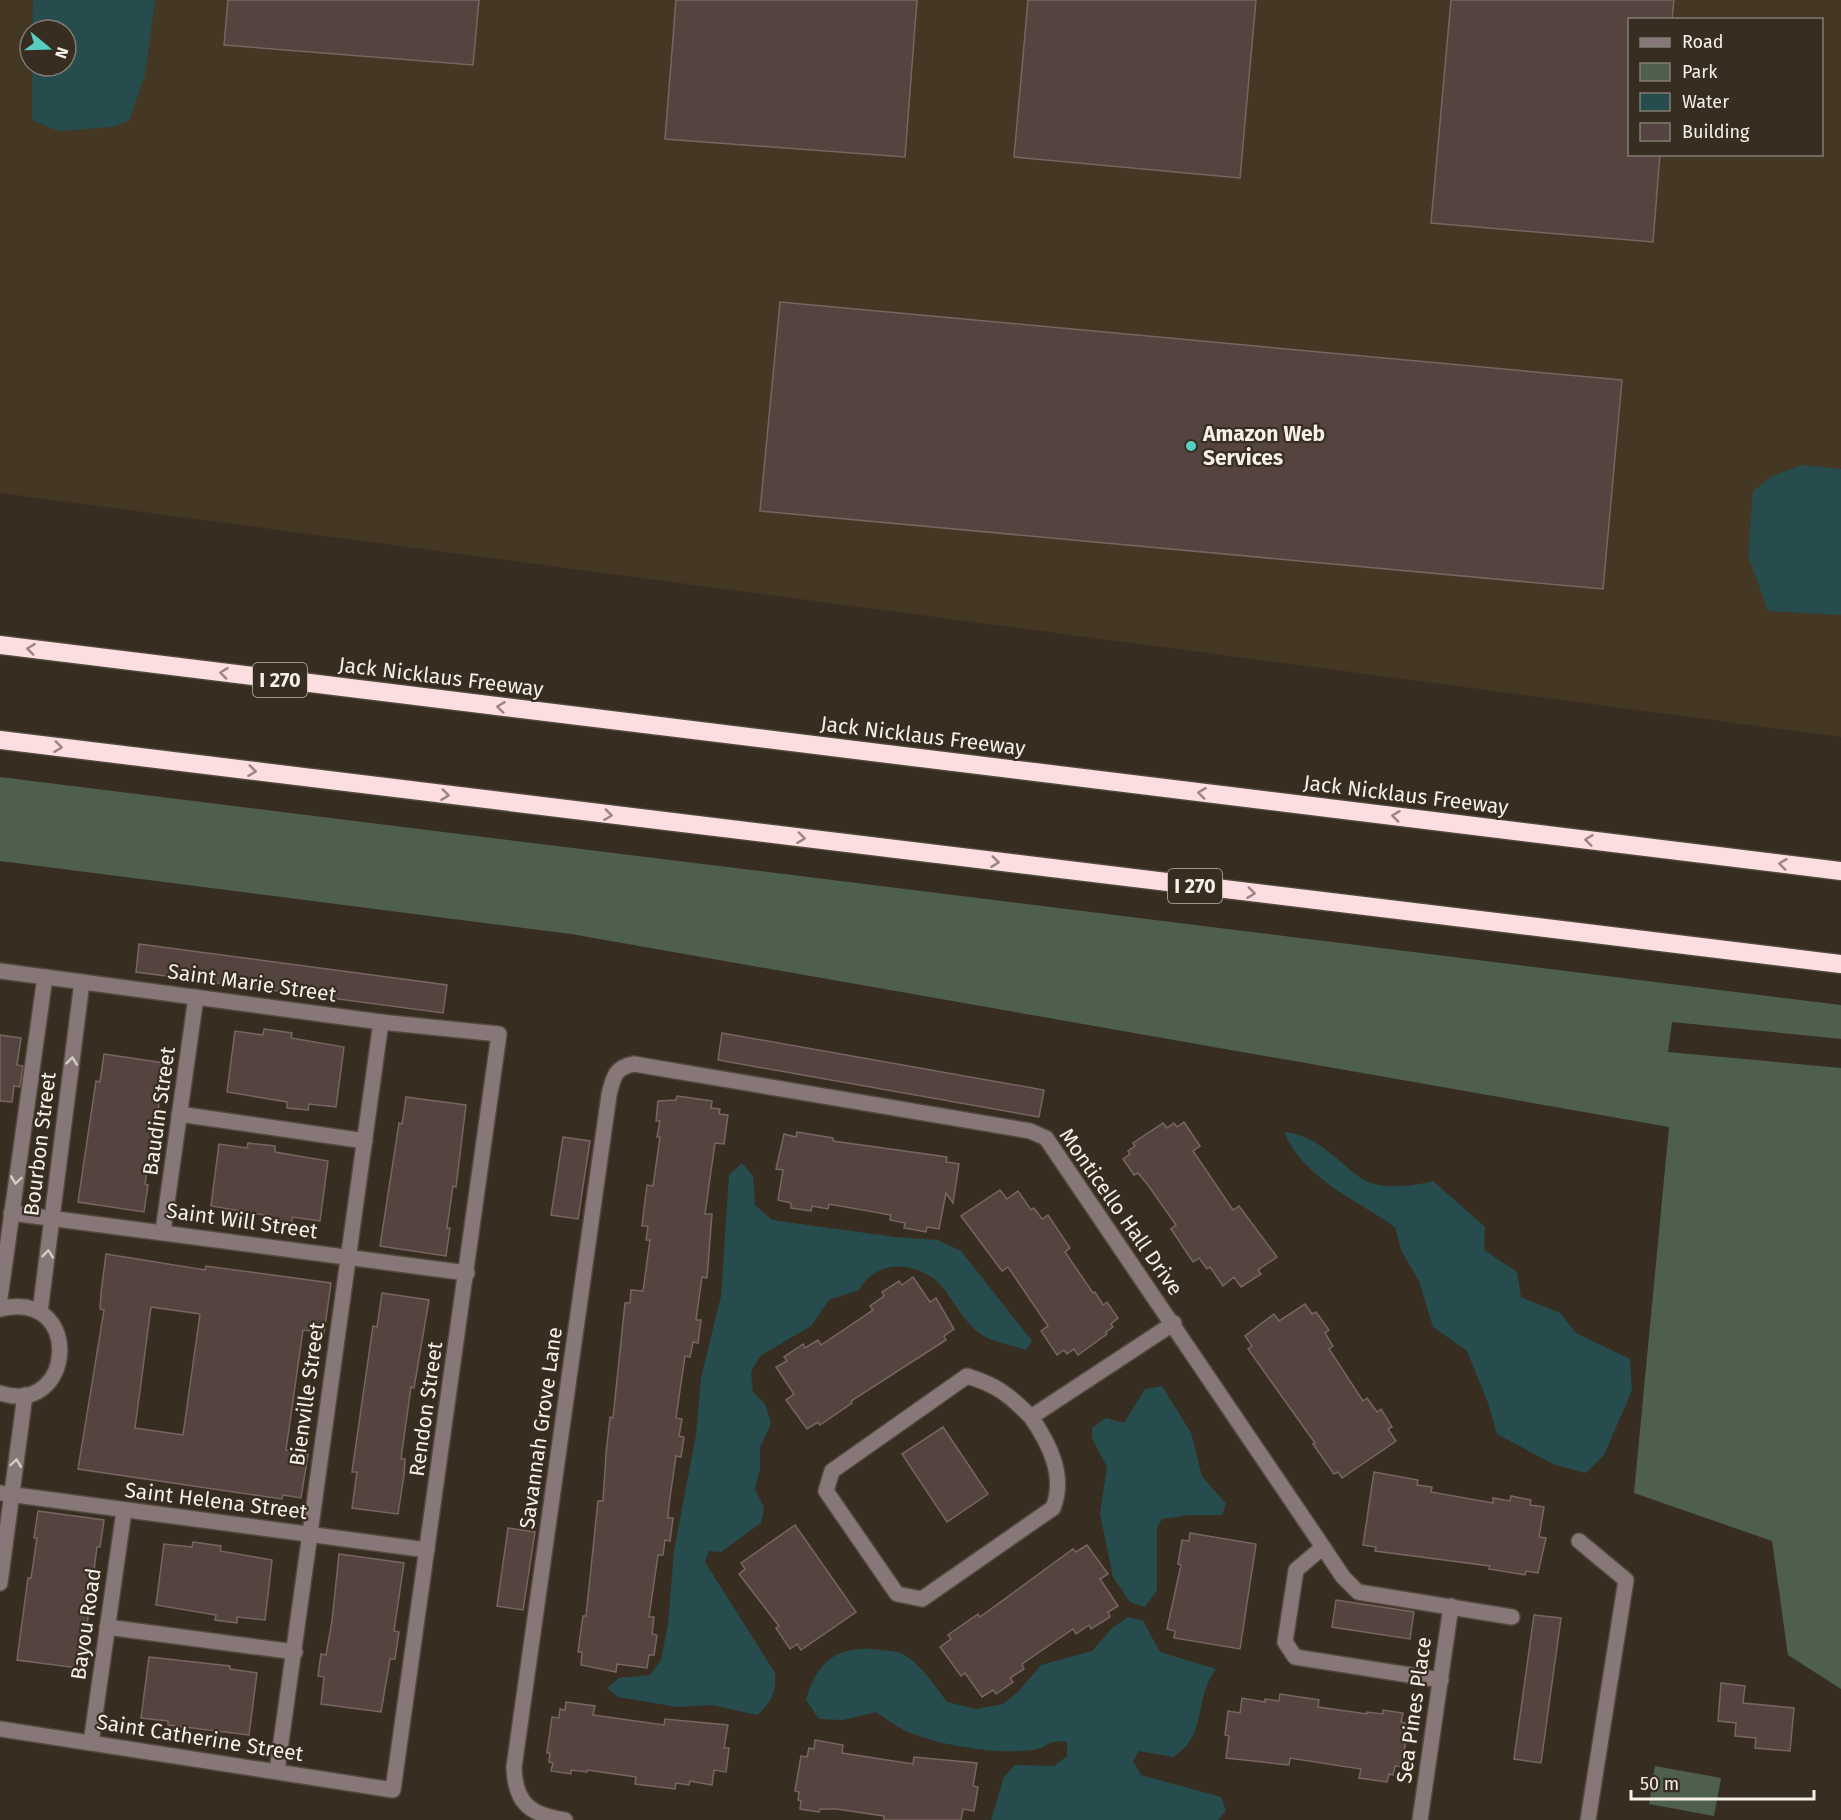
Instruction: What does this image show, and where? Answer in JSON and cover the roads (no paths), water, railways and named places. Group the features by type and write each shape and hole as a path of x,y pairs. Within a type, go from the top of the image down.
{"highway":[{"name":"Jack Nicklaus Freeway","path":"0,645 1841,871"},
{"name":"I 270","path":"0,740 1841,964"}],"street":[{"name":"Saint Marie Street","path":"0,971 381,1022 499,1034"},
{"name":"Bourbon Street","path":"0,1298 45,976"},
{"name":"Bourbon Street","path":"40,1312 82,982"},
{"name":"Baudin Street","path":"163,1231 196,997"},
{"name":"Bienville Street","path":"277,1771 381,1022"},
{"name":"Rendon Street","path":"393,1790 499,1034"},
{"name":"Monticello Hall Drive","path":"622,1066 634,1064 1030,1131 1046,1138 1174,1323 1343,1577 1358,1592 1512,1617"},
{"name":"Savannah Grove Lane","path":"565,1820 532,1811 521,1798 515,1784 514,1767 609,1095 614,1074 622,1066"},
{"path":"179,1114 365,1141"},
{"name":"Saint Will Street","path":"12,1213 163,1231 467,1273"},
{"path":"0,1309 26,1306 40,1312 52,1323 60,1337 62,1353 56,1372 46,1385 25,1395 0,1393"},
{"path":"1031,1417 1174,1323"},
{"path":"967,1376 987,1382 1008,1393 1031,1417 1048,1443 1057,1474 1058,1496 1053,1508 922,1599 897,1594 826,1491 832,1471 967,1376"},
{"path":"0,1583 6,1494 25,1395"},
{"name":"Saint Helena Street","path":"6,1494 427,1550"},
{"name":"Bayou Road","path":"91,1743 124,1511"},
{"path":"1579,1542 1626,1580 1588,1820"},
{"path":"1323,1547 1296,1570 1285,1642 1296,1657 1441,1680"},
{"name":"Sea Pines Place","path":"1420,1820 1451,1606"},
{"path":"107,1627 295,1652"},
{"name":"Saint Catherine Street","path":"0,1729 393,1790"}],"water":[{"path":"33,0 155,0 145,75 129,121 113,127 58,131 32,120 32,78 78,78 78,18 32,18"},
{"path":"1801,465 1841,469 1841,615 1768,611 1748,556 1753,491 1771,477"},
{"path":"1284,1132 1307,1138 1371,1183 1398,1186 1433,1181 1485,1227 1484,1250 1517,1272 1521,1297 1560,1313 1576,1333 1630,1359 1632,1390 1604,1455 1586,1473 1555,1465 1497,1434 1488,1403 1467,1351 1433,1327 1419,1281 1401,1250 1395,1227 1317,1175 1304,1163"},
{"path":"742,1163 753,1176 755,1205 772,1220 895,1237 938,1240 961,1251 1032,1341 1026,1350 983,1335 972,1326 934,1279 914,1269 893,1267 874,1274 859,1290 829,1300 811,1326 760,1356 751,1372 753,1392 765,1404 771,1423 760,1448 760,1469 755,1489 764,1508 761,1523 721,1552 709,1551 705,1562 775,1673 772,1696 757,1715 712,1705 678,1707 618,1697 607,1688 619,1678 650,1675 661,1660 668,1624 674,1551 696,1435 701,1378 721,1296 729,1175"},
{"path":"1162,1386 1191,1433 1202,1476 1226,1504 1222,1515 1190,1515 1162,1519 1157,1528 1157,1590 1145,1607 1130,1602 1113,1577 1100,1514 1107,1467 1092,1438 1092,1428 1106,1418 1124,1423 1145,1389"},
{"path":"1128,1617 1143,1621 1160,1652 1216,1669 1204,1692 1196,1728 1184,1748 1173,1757 1139,1751 1133,1761 1141,1775 1221,1797 1226,1811 1218,1820 991,1820 1004,1777 1015,1765 1054,1766 1067,1756 1067,1742 1055,1742 1037,1749 1018,1751 966,1748 917,1735 900,1728 876,1712 843,1720 819,1719 806,1700 816,1674 823,1665 842,1653 866,1649 903,1654 922,1670 947,1702 976,1709 1003,1704 1017,1693 1041,1665 1092,1651 1112,1628"}],"place":[{"name":"Amazon Web Services","path":"1191,446"}]}
